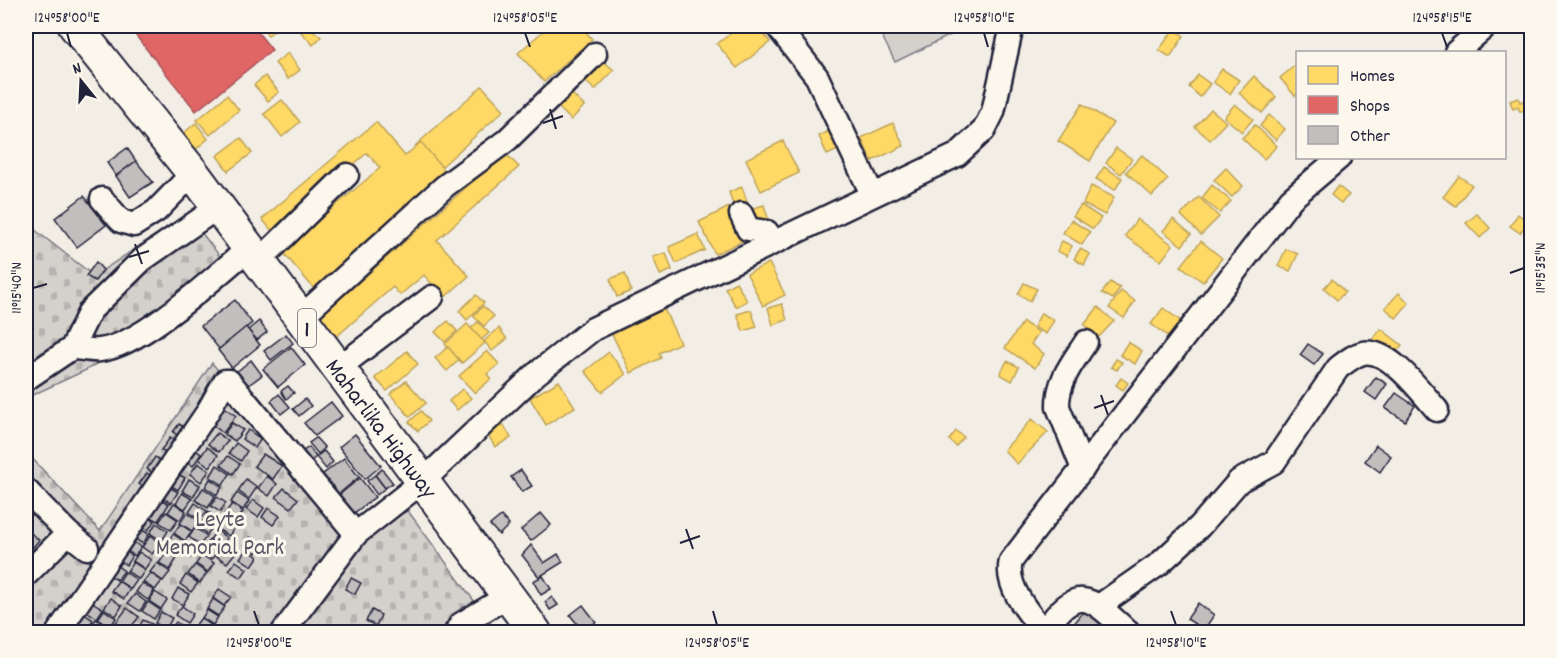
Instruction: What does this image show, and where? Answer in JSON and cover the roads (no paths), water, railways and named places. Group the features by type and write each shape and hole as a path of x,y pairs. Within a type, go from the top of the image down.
{"highway":[{"name":"Maharlika Highway","path":"75,26 193,173 535,633"}],"street":[{"path":"777,26 817,77 873,194"},
{"path":"283,633 357,534 423,481 536,374 593,329 957,155 979,136 993,112 1012,26"},
{"path":"1457,51 1486,26"},
{"path":"300,318 445,186 507,140 595,54"},
{"path":"1128,633 1100,606 1093,601 1081,599 1068,603 1057,613 1044,632 1024,605 1010,566 1291,199 1338,159"},
{"path":"102,199 121,222 134,225 156,211 193,173"},
{"path":"72,348 100,350 132,339 188,298 253,256 347,175"},
{"path":"26,379 72,348 90,311 142,260 218,207"},
{"path":"741,214 748,229 767,232 772,242"},
{"path":"337,369 432,297"},
{"path":"1083,469 1058,407 1057,397 1065,374 1086,342"},
{"path":"1100,606 1159,564 1200,526 1239,481 1274,462 1338,368 1360,354 1369,352 1386,358 1437,410"},
{"path":"58,633 207,412 225,381 229,381 357,534"},
{"path":"26,490 33,514 68,533 87,548"},
{"path":"26,575 68,533"},
{"path":"456,633 461,624 508,596"}],"park label":[{"name":"Leyte Memorial Park","path":"220,532"}]}
